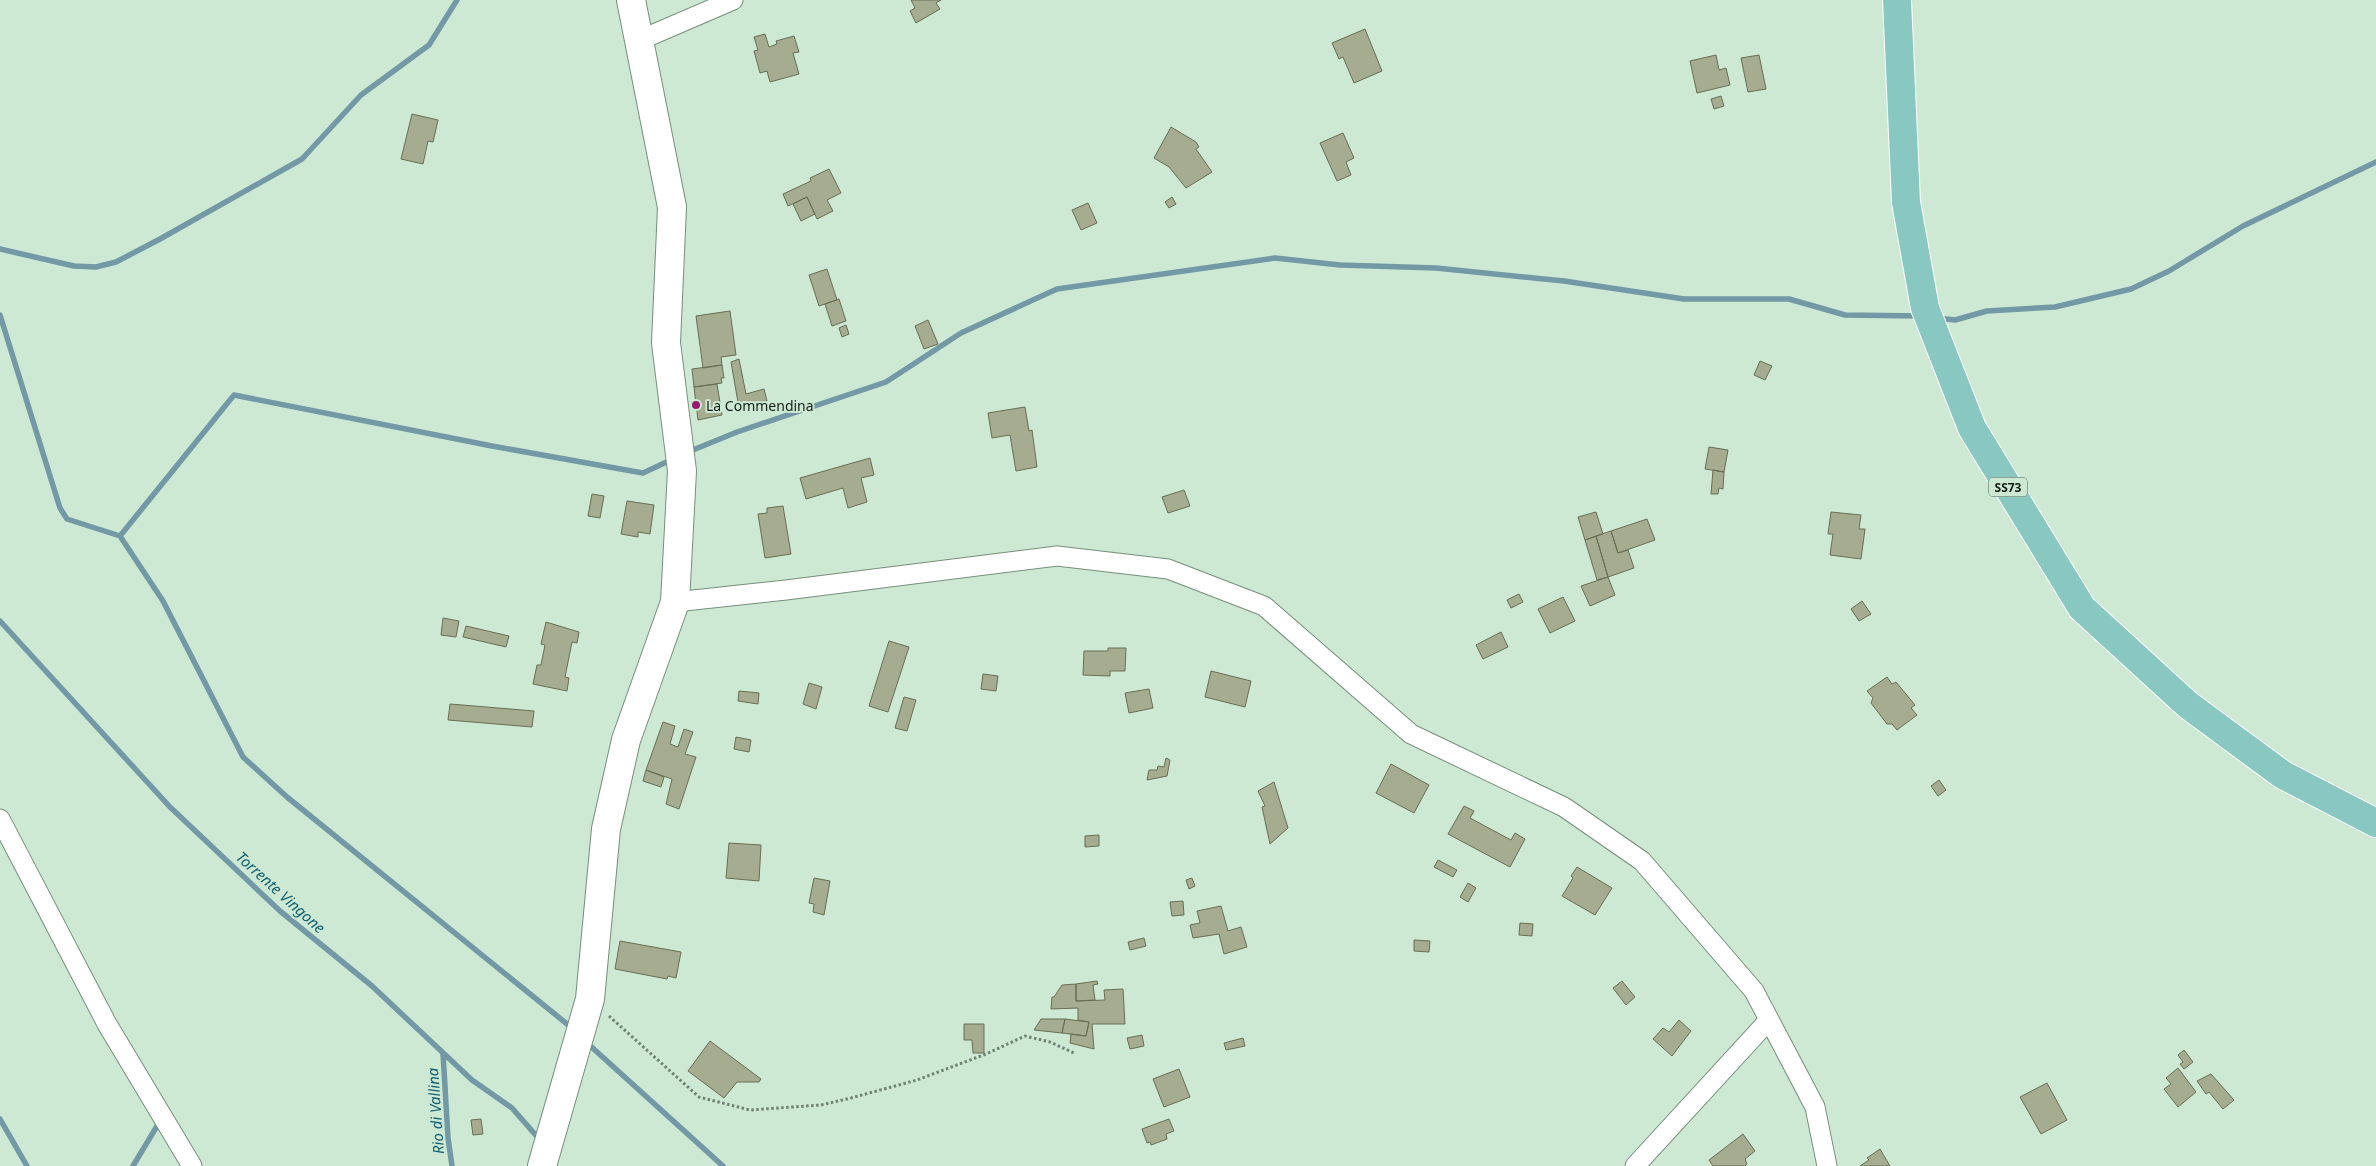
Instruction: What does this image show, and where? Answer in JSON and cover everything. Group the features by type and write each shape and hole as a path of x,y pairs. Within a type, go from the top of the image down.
{"main road":[{"name":"SS73","path":"1896,0 1906,202 1925,308 1972,428 2082,608 2188,705 2283,775 2376,823"}],"street":[{"path":"543,1164 590,999 606,829 626,740 675,602 682,471 666,343 672,207 631,0"},
{"path":"640,40 733,0"},
{"path":"675,602 1057,556 1168,569 1256,602 1264,606 1410,734 1564,807 1642,861 1754,991 1815,1107 1827,1166"},
{"path":"0,819 106,1024 192,1166"},
{"path":"1635,1166 1769,1020"}],"path":[{"path":"590,999 699,1097 750,1110 813,1106 852,1098 917,1080 986,1054 1025,1036 1050,1042 1074,1052"}],"building":[{"path":"911,0 941,0 936,3 940,9 916,23 910,11 915,8"},
{"path":"1365,29 1382,71 1354,83 1343,57 1339,59 1332,43"},
{"path":"765,34 769,47 777,44 776,41 794,36 799,52 793,53 799,74 770,82 767,71 760,73 754,51 758,50 754,37"},
{"path":"1716,55 1719,70 1726,68 1730,85 1697,93 1690,61"},
{"path":"1759,55 1766,89 1748,92 1741,58"},
{"path":"1721,96 1724,106 1714,109 1711,99"},
{"path":"412,114 438,120 433,142 428,141 423,164 401,159"},
{"path":"1171,127 1196,142 1199,147 1196,149 1212,172 1186,188 1169,167 1154,158"},
{"path":"1343,133 1354,158 1346,162 1351,175 1337,181 1320,143"},
{"path":"829,169 841,193 827,200 833,211 817,219 807,197 788,206 783,194 811,181 810,178"},
{"path":"807,197 815,214 801,221 793,204"},
{"path":"1172,197 1176,204 1169,208 1165,202"},
{"path":"1088,203 1097,223 1081,230 1072,210"},
{"path":"827,269 837,300 819,306 809,275"},
{"path":"839,299 846,321 832,326 825,304"},
{"path":"730,311 736,355 721,357 722,365 703,368 696,316"},
{"path":"928,320 938,344 924,349 915,326"},
{"path":"846,325 849,334 842,337 839,328"},
{"path":"739,359 746,394 764,389 767,401 739,408 731,362"},
{"path":"1760,361 1772,366 1765,380 1754,375"},
{"path":"722,365 724,378 721,378 722,383 694,387 692,369"},
{"path":"717,384 722,415 698,420 694,387"},
{"path":"1025,407 1029,431 1032,430 1037,467 1016,471 1010,435 992,438 988,413"},
{"path":"1709,447 1728,450 1724,472 1705,469"},
{"path":"870,458 874,475 861,478 867,502 848,508 843,488 806,499 800,478"},
{"path":"1713,470 1724,472 1723,489 1719,488 1718,494 1711,494"},
{"path":"1184,490 1190,506 1168,513 1162,497"},
{"path":"592,494 604,496 600,518 588,516"},
{"path":"627,501 654,505 650,534 638,532 638,537 621,534"},
{"path":"783,506 791,554 765,558 758,514 767,513 767,508"},
{"path":"1596,512 1603,534 1585,540 1578,517"},
{"path":"1831,512 1861,515 1859,529 1865,529 1861,559 1830,555 1833,534 1828,534"},
{"path":"1647,519 1655,540 1618,553 1611,531"},
{"path":"1611,531 1618,553 1628,550 1634,568 1608,577 1596,536"},
{"path":"1596,536 1608,577 1597,580 1585,540"},
{"path":"1608,577 1615,595 1590,606 1581,586"},
{"path":"1519,594 1523,602 1511,608 1507,600"},
{"path":"1563,597 1575,621 1550,633 1538,609"},
{"path":"1862,601 1871,614 1859,621 1851,609"},
{"path":"443,618 459,621 456,637 441,635"},
{"path":"546,622 579,632 577,643 572,642 565,677 569,678 567,691 533,684 537,665 541,665 545,645 541,644"},
{"path":"466,626 509,636 506,647 463,637"},
{"path":"1501,632 1508,647 1483,659 1476,645"},
{"path":"889,641 909,647 888,712 869,706"},
{"path":"1108,648 1126,648 1125,671 1110,671 1110,676 1083,675 1084,651 1108,651"},
{"path":"1211,671 1251,681 1245,707 1205,697"},
{"path":"983,674 998,676 996,691 981,689"},
{"path":"1887,677 1892,684 1896,682 1915,705 1911,708 1917,715 1897,730 1892,724 1887,724 1871,703 1873,698 1867,691"},
{"path":"809,683 822,687 816,709 803,704"},
{"path":"1149,689 1153,708 1129,713 1125,693"},
{"path":"739,691 759,693 758,704 738,701"},
{"path":"904,697 916,700 907,731 895,728"},
{"path":"450,704 534,711 532,727 448,720"},
{"path":"663,722 675,726 670,744 678,747 684,729 693,732 685,754 696,757 679,809 666,804 672,779 646,770"},
{"path":"736,737 751,740 749,752 734,749"},
{"path":"1166,758 1170,760 1167,776 1147,780 1149,770 1157,770 1158,766 1164,767"},
{"path":"1391,764 1429,785 1414,813 1376,793"},
{"path":"646,770 664,777 661,787 643,781"},
{"path":"1939,780 1946,790 1938,796 1931,786"},
{"path":"1274,782 1288,828 1270,844 1262,807 1265,806 1258,791"},
{"path":"1464,806 1474,811 1470,818 1511,840 1515,833 1525,839 1510,867 1448,834"},
{"path":"1099,835 1099,846 1085,847 1085,836"},
{"path":"729,843 761,845 759,881 726,878"},
{"path":"1438,860 1457,870 1453,877 1434,867"},
{"path":"1577,867 1612,888 1595,915 1562,896 1573,878 1571,876"},
{"path":"814,878 830,881 824,915 813,912 814,904 809,903"},
{"path":"1192,878 1195,886 1189,889 1186,880"},
{"path":"1468,883 1476,888 1468,902 1460,897"},
{"path":"1183,901 1184,915 1172,916 1170,902"},
{"path":"1221,906 1228,931 1241,927 1247,947 1224,954 1219,934 1193,938 1190,925 1200,923 1197,911"},
{"path":"1520,923 1533,924 1532,936 1519,935"},
{"path":"1144,938 1146,946 1130,950 1128,942"},
{"path":"1414,940 1430,941 1429,952 1414,951"},
{"path":"620,941 681,952 676,978 668,976 667,979 615,969"},
{"path":"1097,981 1098,984 1093,985 1095,1000 1076,1001 1076,984"},
{"path":"1622,981 1635,997 1626,1005 1613,988"},
{"path":"1076,984 1076,1001 1105,1000 1104,990 1123,989 1125,1024 1092,1024 1094,1049 1070,1043 1071,1034 1086,1036 1089,1022 1078,1020 1078,1008 1051,1009 1052,997 1054,997 1062,985"},
{"path":"1041,1019 1065,1019 1062,1033 1034,1030"},
{"path":"1065,1019 1089,1022 1086,1036 1062,1033"},
{"path":"1679,1020 1691,1031 1672,1056 1653,1039 1663,1028 1669,1032"},
{"path":"964,1024 984,1024 984,1053 973,1053 972,1040 964,1040"},
{"path":"1142,1035 1144,1046 1130,1049 1127,1038"},
{"path":"1243,1038 1245,1046 1226,1050 1224,1043"},
{"path":"710,1041 761,1079 759,1082 737,1082 724,1098 688,1071"},
{"path":"2184,1050 2193,1062 2184,1069 2180,1064 2183,1062 2178,1055"},
{"path":"2178,1068 2196,1092 2178,1107 2164,1089 2171,1084 2166,1078"},
{"path":"1179,1069 1190,1097 1164,1107 1153,1079"},
{"path":"2211,1074 2234,1100 2223,1109 2209,1092 2206,1094 2197,1081"},
{"path":"2047,1083 2067,1120 2041,1134 2020,1097"},
{"path":"481,1119 483,1134 473,1135 471,1120"},
{"path":"1169,1119 1174,1131 1166,1134 1167,1139 1151,1145 1150,1142 1147,1143 1142,1129"},
{"path":"1743,1134 1755,1151 1745,1159 1747,1164 1745,1166 1713,1166 1709,1160"},
{"path":"1880,1149 1890,1166 1860,1166 1869,1160 1867,1158"}],"waterway":[{"path":"0,249 74,266 96,267 116,262 160,239 302,159 361,95 429,45 457,0"},
{"path":"1937,318 1955,320 1987,311 2055,307 2131,289 2169,271 2243,226 2376,162"},
{"path":"688,452 737,432 886,382 961,333 1057,289 1275,258 1340,265 1436,268 1564,281 1684,299 1789,299 1845,315 1920,316"},
{"path":"0,315 60,508 67,519 120,536 163,601 243,757 287,797 572,1028"},
{"path":"120,536 234,395 492,446 643,473 673,459"},
{"name":"Torrente Vingone","path":"0,621 170,807 280,911 372,986 472,1080 512,1108 540,1140"},
{"path":"586,1042 723,1166"},
{"name":"Rio di Vallina","path":"443,1053 448,1138 452,1166"},
{"path":"0,1119 27,1166"},
{"path":"133,1166 157,1126"}],"place":[{"name":"La Commendina","path":"696,405"}]}
